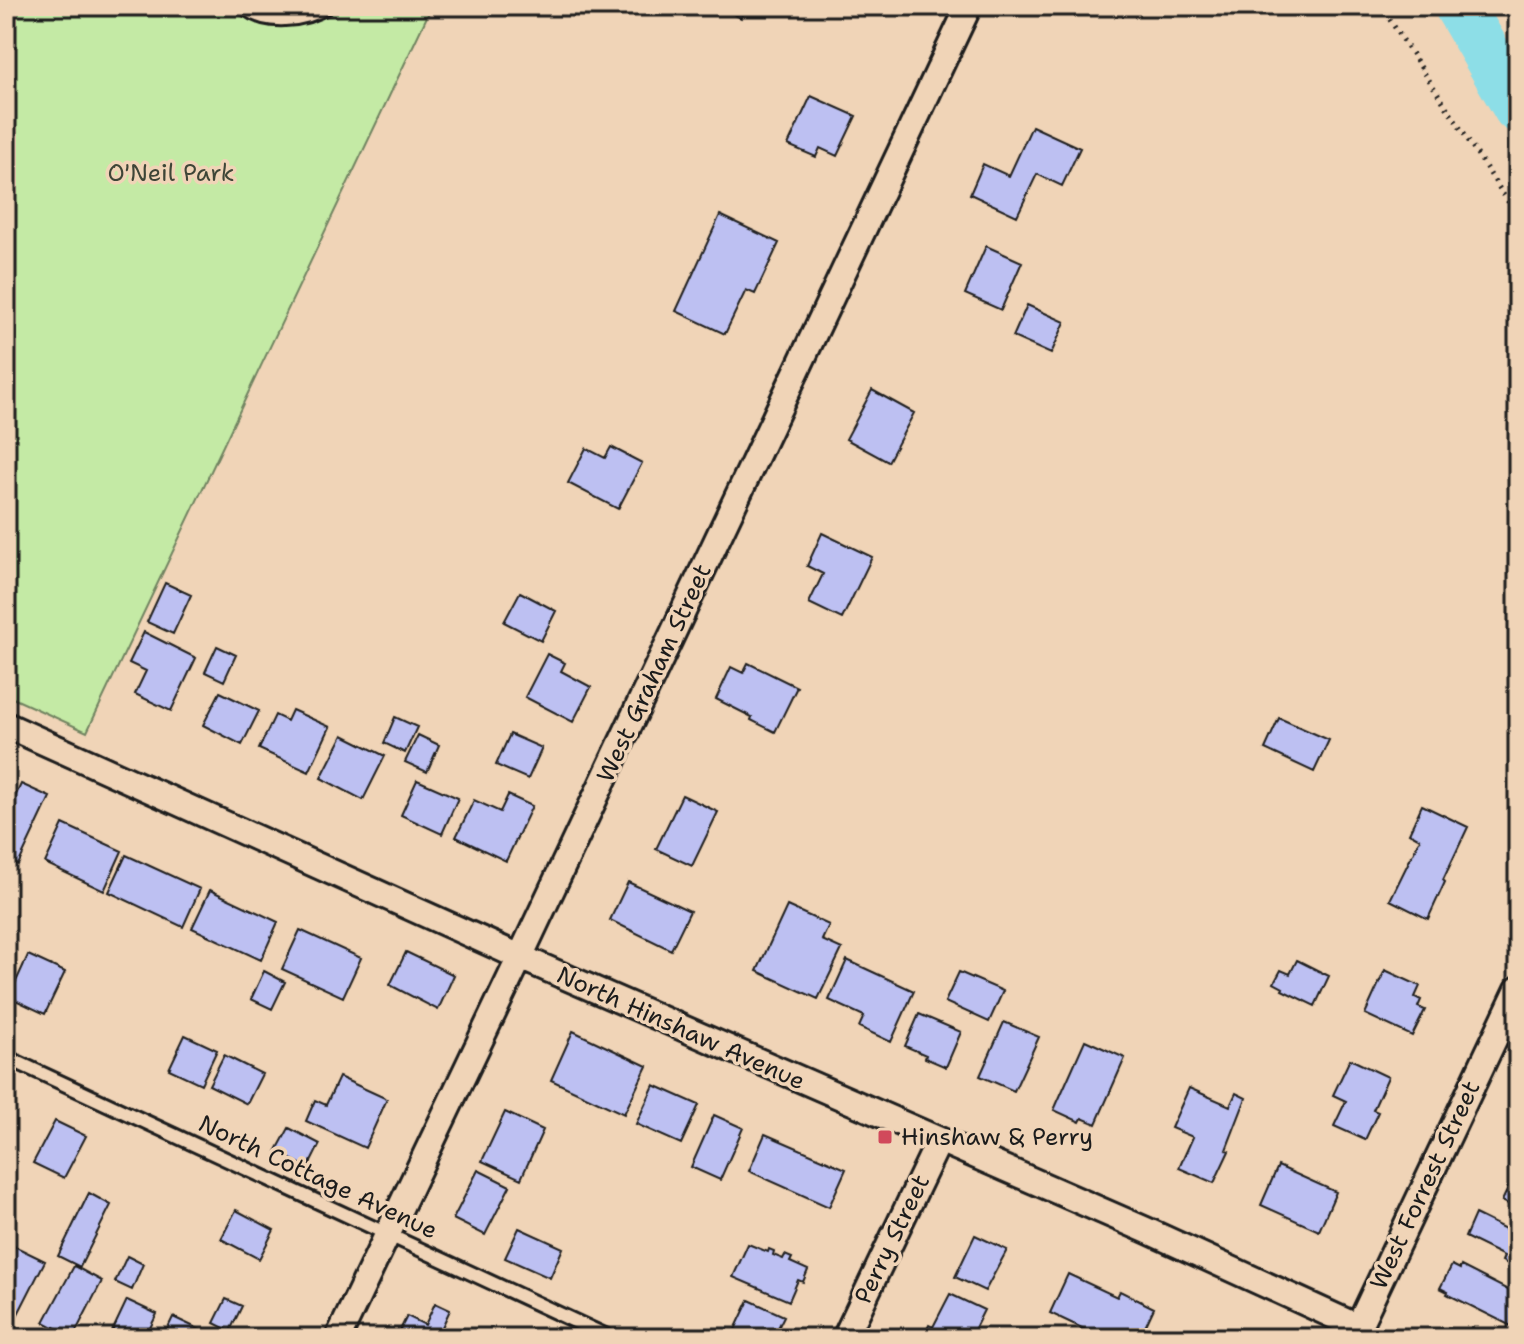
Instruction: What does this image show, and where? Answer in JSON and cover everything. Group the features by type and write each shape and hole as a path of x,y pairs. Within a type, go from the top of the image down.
{"street":[{"name":"West Graham Street","path":"338,1338 969,6"},
{"name":"North Hinshaw Avenue","path":"6,725 520,957 1146,1230 1356,1332"},
{"name":"West Forrest Street","path":"1356,1332 1518,989"},
{"name":"Perry Street","path":"845,1338 939,1141"}],"lane":[{"path":"232,6 282,19 316,14 328,6"},
{"name":"North Cottage Avenue","path":"6,1057 611,1338"}],"path":[{"path":"1381,6 1518,217"}],"green space":[{"name":"O'Neil Park","path":"6,6 432,6 87,732 6,695"}],"building":[{"path":"717,6 747,6 741,18"},
{"path":"811,96 856,116 837,156 820,148 816,157 788,145"},
{"path":"1032,126 1080,148 1062,186 1037,174 1017,216 970,194 983,164 1009,176"},
{"path":"720,215 779,243 755,294 746,290 725,334 676,311"},
{"path":"986,246 1022,262 1001,310 965,294"},
{"path":"1027,305 1065,322 1051,354 1013,337"},
{"path":"872,390 914,413 888,462 846,439"},
{"path":"611,447 642,463 618,509 568,483 586,448 605,458"},
{"path":"822,533 872,557 842,619 809,603 823,574 807,566"},
{"path":"165,583 191,595 173,634 147,622"},
{"path":"520,592 556,611 541,641 504,622"},
{"path":"144,632 196,658 171,711 135,694 146,671 129,663"},
{"path":"217,646 236,655 224,681 205,672"},
{"path":"547,654 565,663 561,671 591,687 573,722 525,697"},
{"path":"748,663 797,687 775,732 716,699 731,667 743,673"},
{"path":"220,692 259,711 242,745 203,725"},
{"path":"292,710 330,727 309,772 259,749 275,715 287,721"},
{"path":"395,717 417,727 405,753 384,743"},
{"path":"1279,718 1329,740 1314,772 1265,749"},
{"path":"510,734 542,748 528,779 496,765"},
{"path":"343,735 385,756 363,800 321,778"},
{"path":"418,735 439,745 427,772 405,762"},
{"path":"417,780 458,798 442,834 401,815"},
{"path":"21,784 50,797 18,865 6,860 6,816"},
{"path":"508,795 532,806 506,861 456,837 474,800 500,812"},
{"path":"682,795 718,812 692,866 656,849"},
{"path":"1422,805 1468,827 1428,919 1390,900 1420,839 1409,833"},
{"path":"63,824 122,851 104,891 45,863"},
{"path":"126,855 200,889 183,927 109,892"},
{"path":"628,882 690,911 671,950 610,920"},
{"path":"210,890 278,922 261,960 192,928"},
{"path":"787,906 829,925 822,940 842,949 818,999 757,971"},
{"path":"300,930 361,958 343,997 282,969"},
{"path":"406,952 454,975 438,1010 390,985"},
{"path":"28,955 65,972 45,1014 9,997"},
{"path":"847,960 914,991 891,1042 859,1027 864,1016 829,1000"},
{"path":"1297,960 1329,976 1315,1006 1274,983 1281,970 1290,974"},
{"path":"1385,970 1420,986 1415,997 1421,1000 1418,1007 1425,1010 1412,1036 1365,1014"},
{"path":"264,971 285,982 272,1009 251,999"},
{"path":"959,972 1003,991 989,1022 945,1002"},
{"path":"919,1014 961,1032 946,1067 905,1046"},
{"path":"1004,1022 1039,1037 1014,1091 980,1076"},
{"path":"573,1031 647,1066 624,1114 551,1080"},
{"path":"185,1035 217,1050 201,1084 169,1069"},
{"path":"1085,1040 1125,1058 1096,1124 1082,1118 1080,1122 1054,1110"},
{"path":"224,1055 262,1074 247,1104 209,1085"},
{"path":"1350,1059 1388,1077 1373,1110 1378,1112 1365,1140 1334,1126 1346,1101 1333,1095"},
{"path":"339,1077 387,1099 365,1148 306,1121 315,1100 326,1105"},
{"path":"654,1085 699,1105 681,1144 636,1124"},
{"path":"1189,1088 1230,1106 1236,1093 1246,1098 1226,1150 1229,1151 1214,1183 1179,1168 1193,1137 1171,1128"},
{"path":"505,1112 543,1130 521,1179 482,1161"},
{"path":"714,1115 743,1128 720,1180 691,1167"},
{"path":"55,1121 86,1136 64,1178 33,1163"},
{"path":"289,1128 320,1144 308,1168 276,1152"},
{"path":"765,1134 846,1169 829,1207 749,1171"},
{"path":"1278,1166 1336,1192 1319,1231 1261,1205"},
{"path":"1518,1167 1518,1209 1502,1201"},
{"path":"478,1170 510,1186 485,1235 453,1219"},
{"path":"89,1193 111,1205 80,1267 58,1256"},
{"path":"236,1210 274,1230 259,1259 221,1239"},
{"path":"1475,1214 1518,1235 1518,1269 1502,1261 1504,1256 1465,1237"},
{"path":"519,1228 563,1248 550,1278 505,1258"},
{"path":"975,1235 1007,1250 985,1291 955,1277"},
{"path":"10,1244 45,1261 17,1316 6,1310 6,1253"},
{"path":"748,1244 768,1252 769,1249 774,1251 773,1255 783,1259 785,1255 792,1258 790,1262 808,1270 803,1282 798,1280 789,1301 733,1277"},
{"path":"127,1256 143,1264 132,1290 115,1282"},
{"path":"1452,1265 1460,1269 1461,1266 1518,1295 1518,1317 1513,1327 1440,1288"},
{"path":"74,1266 102,1281 73,1337 44,1322"},
{"path":"1068,1274 1117,1297 1120,1291 1154,1308 1140,1338 1098,1338 1050,1313"},
{"path":"950,1294 984,1310 970,1338 923,1338 929,1325 933,1327"},
{"path":"226,1299 242,1306 230,1331 214,1323"},
{"path":"127,1300 157,1314 145,1338 109,1338"},
{"path":"749,1300 784,1316 773,1338 731,1338"},
{"path":"435,1303 450,1310 437,1338 396,1338 407,1316 425,1325"},
{"path":"173,1317 207,1333 204,1338 163,1338"}],"waterway":[{"path":"1459,6 1518,108"}],"place":[{"name":"Hinshaw & Perry","path":"885,1137"}]}
